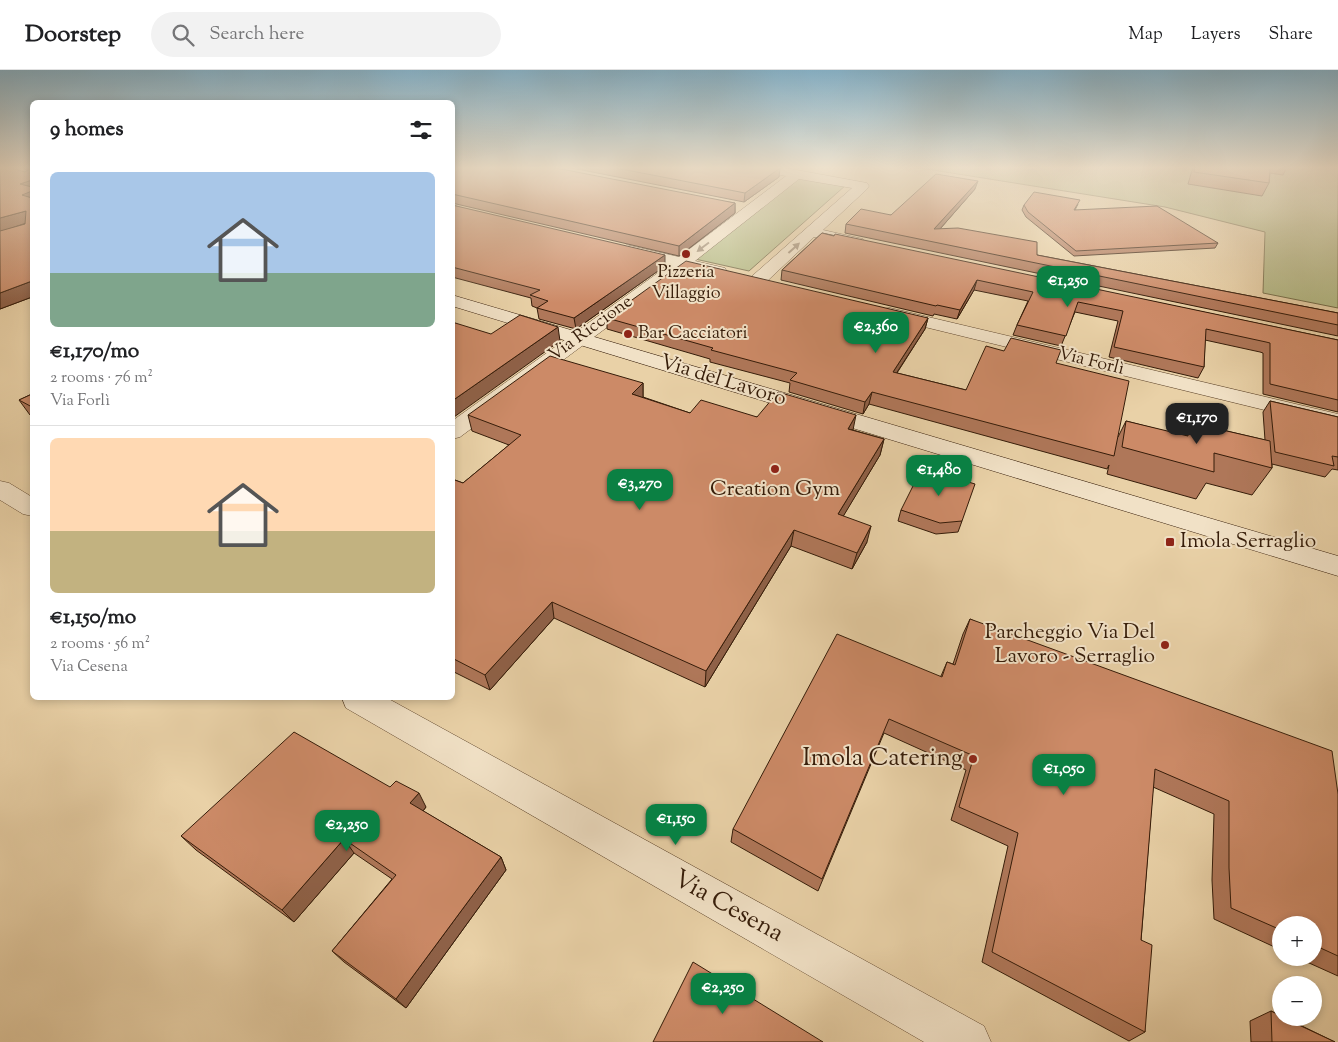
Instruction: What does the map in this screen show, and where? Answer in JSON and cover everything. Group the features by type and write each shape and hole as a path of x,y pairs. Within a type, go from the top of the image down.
{"street":[{"name":"Via Riccione","path":"455,430 682,263 738,212"},
{"path":"757,281 833,212"},
{"path":"812,232 875,246"},
{"path":"611,246 776,285"},
{"name":"Via del Lavoro","path":"455,301 1338,566"},
{"name":"Via Forlì","path":"873,309 1338,421"},
{"path":"0,489 30,507"},
{"name":"Via Cesena","path":"362,700 968,1042"}],"green space":[{"path":"755,212 815,212 749,271 695,259"},
{"path":"1186,212 1338,212 1338,308 1263,293 1265,232"}],"building":[{"path":"0,212 21,212 0,218"},
{"path":"26,212 30,212 30,282 0,293 0,231 25,224"},
{"path":"455,212 483,212 665,255 574,318 537,308 548,301 530,295 540,290 455,268"},
{"path":"532,212 723,212 679,246"},
{"path":"858,212 878,212 891,215 894,212 949,212 934,229 958,228 1037,242 1037,255 1338,313 1338,325 846,224"},
{"path":"1028,212 1167,212 1218,243 1076,251"},
{"path":"822,233 834,236 835,234 1338,340 1338,400 1270,384 1270,343 1266,342 1206,329 1204,367 1114,347 1123,311 1078,302 1066,336 1017,325 1033,292 977,280 960,310 782,270"},
{"path":"686,261 928,318 893,372 966,390 986,346 1004,351 1011,338 1061,350 1056,363 1129,381 1114,456 872,392 865,402 790,380 797,373 711,350 713,348 607,318"},
{"path":"520,315 558,327 455,399 455,323 491,334"},
{"path":"550,356 643,383 632,394 690,413 701,400 757,417 778,392 856,415 848,429 884,439 838,514 871,526 857,553 794,530 706,671 552,602 485,675 455,660 455,480 463,483 521,435 468,415"},
{"path":"30,395 30,406 19,400"},
{"path":"1270,401 1338,417 1338,457 1332,456 1334,466 1275,452"},
{"path":"1126,421 1188,436 1188,422 1270,441 1272,468 1214,453 1214,472 1122,447"},
{"path":"922,468 975,484 962,521 940,523 901,510"},
{"path":"970,619 1332,751 1338,794 1338,956 1322,949 1322,916 1272,916 1272,926 1231,908 1229,801 1155,769 1141,940 1152,945 1145,1032 992,952 1018,833 959,807 974,756 889,719 822,879 733,829 837,634 942,677 947,662 955,665"},
{"path":"294,732 390,787 396,781 419,793 410,803 501,857 396,999 332,951 396,875 344,839 282,910 181,836"},
{"path":"693,962 823,1042 653,1042"},
{"path":"1271,1011 1272,1026 1301,1026 1335,1042 1272,1042"}],"place":[{"name":"Pizzeria Villaggio","path":"686,254"},
{"name":"Bar Cacciatori","path":"628,334"},
{"name":"Creation Gym","path":"775,469"},
{"name":"Imola Serraglio","path":"1170,542"},
{"name":"Parcheggio Via Del Lavoro - Serraglio","path":"1165,645"},
{"name":"Imola Catering","path":"973,759"}]}
